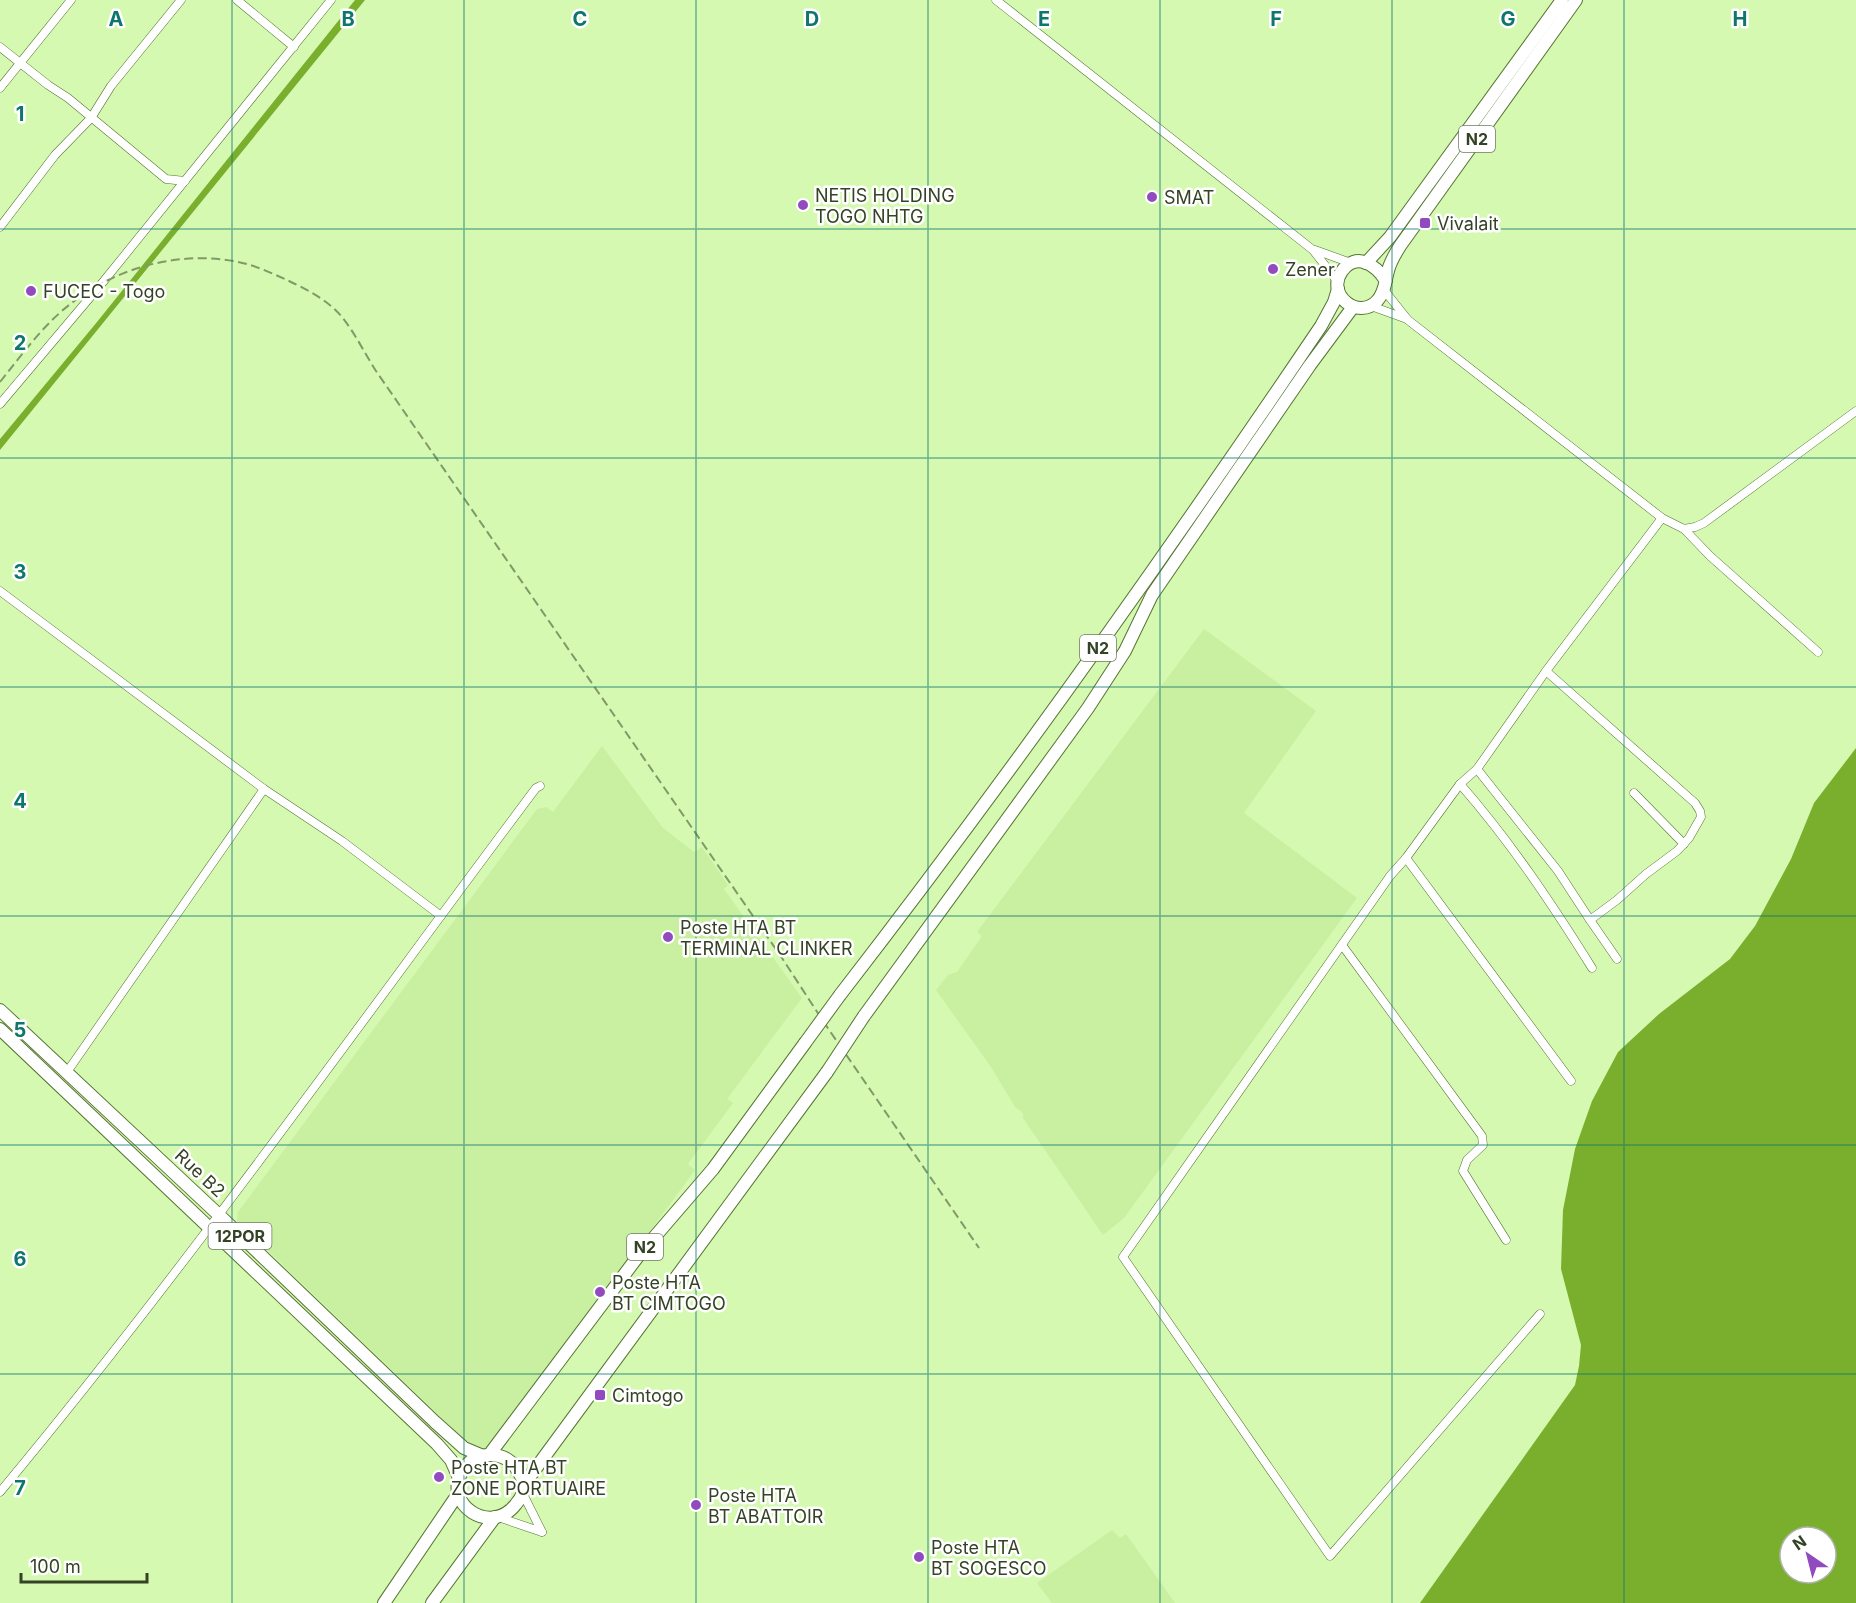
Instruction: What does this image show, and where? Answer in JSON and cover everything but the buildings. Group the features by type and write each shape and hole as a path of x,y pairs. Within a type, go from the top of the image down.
{"main road":[{"name":"N2","path":"1366,263 1382,249 1562,0"},
{"name":"N2","path":"1385,285 1392,259 1400,246 1576,0"},
{"path":"1352,263 1366,263 1378,269 1385,285 1379,300 1371,306 1353,307 1343,300 1338,286 1342,271 1352,263"},
{"name":"N2","path":"459,1478 469,1462 486,1455 639,1255 713,1169 897,921 1108,634 1321,326 1334,302 1338,286"},
{"name":"N2","path":"432,1603 496,1517 514,1507 524,1488 827,1072 864,1016 1100,690 1125,651 1152,595 1310,365 1353,307"},
{"name":"Rue B2","path":"0,1010 435,1422 464,1448 486,1455"},
{"name":"Rue B2","path":"0,1029 437,1444 451,1460 459,1478"},
{"path":"486,1455 505,1458 513,1464 524,1488"},
{"path":"459,1478 458,1494 464,1506 479,1516 496,1517"},
{"path":"384,1603 458,1494"}],"street":[{"path":"0,88 71,0"},
{"path":"0,227 55,155 91,118 111,86 181,0"},
{"path":"237,0 294,46"},
{"path":"0,404 331,0"},
{"path":"996,0 1313,250 1338,286"},
{"path":"0,47 166,178 184,181"},
{"path":"1313,250 1352,263"},
{"path":"1385,285 1408,320"},
{"path":"1371,306 1408,320 1662,518 1684,529 1710,556 1818,652"},
{"path":"1684,529 1704,523 1856,411"},
{"path":"1540,1314 1330,1556 1124,1257 1390,876 1406,858 1460,784 1477,768 1546,671 1662,518"},
{"path":"0,591 264,789 342,841 441,916"},
{"path":"1546,671 1695,803 1700,811 1701,818 1684,844 1590,920"},
{"path":"1477,768 1558,871 1617,959"},
{"path":"1460,784 1483,810 1520,860 1592,968"},
{"path":"0,1492 56,1425 220,1216 441,916 540,786"},
{"path":"67,1072 264,789"},
{"path":"1634,793 1684,844"},
{"path":"1406,858 1571,1081"},
{"path":"1342,945 1482,1136 1483,1145 1467,1160 1463,1171 1506,1240"},
{"path":"496,1517 542,1532 524,1488"}],"shaded area":[{"path":"355,0 365,0 0,450 0,439 97,322"},
{"path":"1204,629 1316,711 1244,813 1357,898 1124,1218 1103,1235 1023,1118 1023,1113 1015,1107 991,1067 936,990 948,975 957,972 982,936 977,932"},
{"path":"602,746 663,828 694,852 702,847 728,885 724,889 802,998 727,1099 733,1103 688,1164 695,1170 491,1448 472,1447 237,1221 238,1212 537,809 546,807 553,812"},
{"path":"1856,748 1856,1603 1420,1603 1575,1385 1581,1345 1561,1269 1563,1210 1575,1149 1592,1101 1618,1052 1659,1014 1730,959 1755,926 1791,859 1814,803"},
{"path":"1112,1530 1120,1538 1126,1534 1175,1603 1052,1603 1037,1583"}],"railway":[{"path":"0,382 45,327 77,299 115,277 158,263 203,258 247,264 296,284 318,296 337,311 979,1248"}],"place":[{"name":"SMAT","path":"1152,197"},
{"name":"NETIS HOLDING TOGO NHTG","path":"803,205"},
{"name":"Vivalait","path":"1425,223"},
{"name":"Zener","path":"1273,269"},
{"name":"FUCEC - Togo","path":"31,291"},
{"name":"Poste HTA BT TERMINAL CLINKER","path":"668,937"},
{"name":"Poste HTA BT CIMTOGO","path":"600,1292"},
{"name":"Cimtogo","path":"600,1395"},
{"name":"Poste HTA BT ZONE PORTUAIRE","path":"439,1477"},
{"name":"Poste HTA BT ABATTOIR","path":"696,1505"},
{"name":"Poste HTA BT SOGESCO","path":"919,1557"}]}
